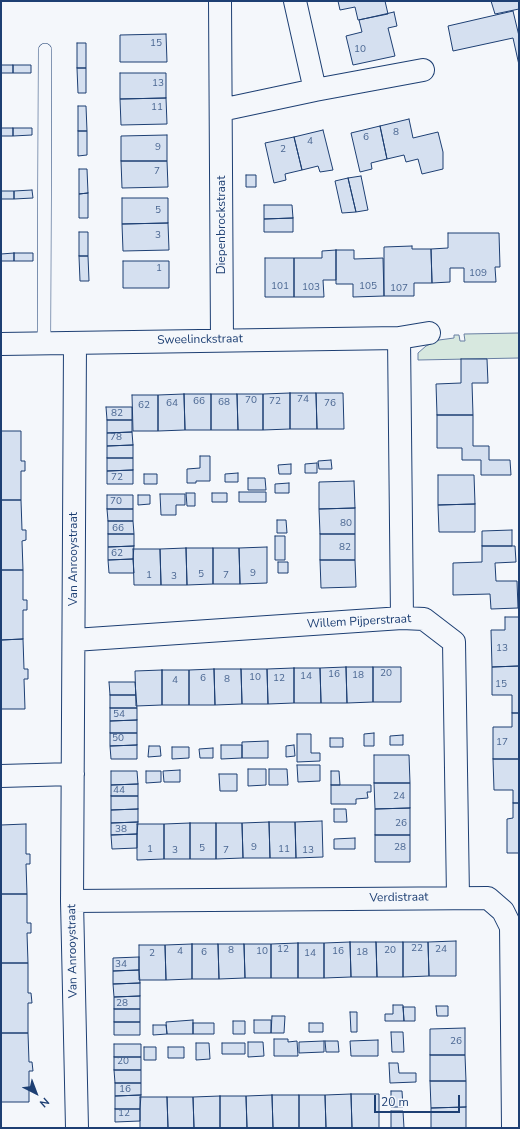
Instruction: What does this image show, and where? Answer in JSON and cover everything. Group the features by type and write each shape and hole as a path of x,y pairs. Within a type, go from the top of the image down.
{"street":[{"name":"Diepenbrockstraat","path":"220,1 222,340"},
{"path":"295,1 315,90"},
{"path":"221,110 315,90 423,70"},
{"name":"Sweelinckstraat","path":"1,344 399,338 429,333"},
{"path":"399,338 402,618"},
{"name":"Van Anrooystraat","path":"75,344 72,901 77,1128"},
{"name":"Willem Pijperstraat","path":"74,640 402,618 424,619 454,642 458,897"},
{"path":"1,776 73,774"},
{"name":"Verdistraat","path":"72,901 458,897 488,898 503,911 511,927 513,1128"}],"lane":[{"path":"44,344 45,50"}],"shaded area":[{"path":"519,333 519,358 418,360 418,353 426,346 439,340 454,338 454,335 459,335 460,341 465,341 464,334"}],"building":[{"path":"338,1 385,1 388,14 358,20 355,7 340,10"},
{"path":"491,1 519,1 519,9 495,14"},
{"path":"513,11 519,36 519,65 513,38 453,51 448,26"},
{"path":"394,12 397,26 388,28 395,56 353,65 346,36 362,32 359,20"},
{"path":"166,34 167,62 120,62 120,35"},
{"path":"77,43 86,43 86,68 77,68"},
{"path":"1,65 13,65 13,73 1,73"},
{"path":"13,65 31,65 31,73 13,73"},
{"path":"77,68 86,68 86,93 78,93"},
{"path":"120,73 166,73 166,98 120,99"},
{"path":"166,98 167,124 121,125 120,99"},
{"path":"78,106 86,106 87,131 78,131"},
{"path":"409,119 413,138 438,132 443,152 443,169 422,174 418,159 406,162 404,155 387,159 380,126"},
{"path":"380,126 387,159 371,163 372,169 360,172 351,133"},
{"path":"1,128 13,128 13,136 1,136"},
{"path":"13,128 32,128 32,135 13,136"},
{"path":"323,130 333,170 320,172 318,166 302,170 294,137"},
{"path":"78,131 87,131 87,155 78,156"},
{"path":"167,135 167,161 121,161 121,136"},
{"path":"294,137 302,170 285,174 286,180 274,183 265,143"},
{"path":"121,161 167,161 168,187 122,188"},
{"path":"79,169 87,169 88,193 79,194"},
{"path":"246,175 256,175 256,187 246,187"},
{"path":"361,176 368,210 356,212 348,178"},
{"path":"348,178 356,212 342,213 335,181"},
{"path":"32,190 33,198 14,199 14,191"},
{"path":"1,191 14,191 14,199 1,199"},
{"path":"88,193 88,218 79,218 79,194"},
{"path":"122,198 168,198 168,223 122,224"},
{"path":"264,205 292,205 293,218 264,219"},
{"path":"293,218 293,232 264,232 264,219"},
{"path":"168,223 169,250 123,251 122,224"},
{"path":"79,232 88,232 88,256 79,256"},
{"path":"448,233 499,233 500,267 495,267 496,282 464,282 464,268 450,268 450,282 432,283 431,249 448,248"},
{"path":"412,246 412,249 431,249 432,283 414,283 414,296 384,296 384,247"},
{"path":"336,250 336,280 323,280 324,297 294,297 294,258 322,258 322,251"},
{"path":"336,250 354,250 354,259 383,258 384,296 353,297 353,284 336,284"},
{"path":"14,253 33,253 33,261 14,261"},
{"path":"14,253 14,261 1,261 1,254"},
{"path":"79,256 88,256 89,281 80,281"},
{"path":"265,258 294,258 294,297 265,297"},
{"path":"123,261 169,261 169,288 123,288"},
{"path":"461,359 487,359 488,383 472,383 473,415 437,415 436,384 461,383"},
{"path":"290,393 290,429 263,430 263,394"},
{"path":"290,393 316,393 317,429 290,429"},
{"path":"316,393 343,393 344,429 317,429"},
{"path":"184,394 211,394 211,430 185,430"},
{"path":"184,394 185,430 158,431 158,395"},
{"path":"211,394 237,394 238,430 211,430"},
{"path":"237,394 263,394 263,430 238,430"},
{"path":"132,395 158,395 158,431 133,431"},
{"path":"106,407 132,407 132,420 107,420"},
{"path":"437,415 473,415 473,446 489,446 489,460 510,460 511,475 481,475 481,460 462,460 462,448 437,448"},
{"path":"107,420 132,420 132,432 107,433"},
{"path":"1,431 21,431 21,461 25,461 25,471 21,471 21,500 1,500"},
{"path":"132,432 133,445 107,446 107,433"},
{"path":"133,445 133,458 107,458 107,446"},
{"path":"200,456 210,456 210,481 196,481 196,483 187,483 187,469 200,468"},
{"path":"107,458 133,458 133,470 107,471"},
{"path":"331,460 332,469 319,469 318,461"},
{"path":"317,463 317,473 305,473 305,464"},
{"path":"291,464 291,474 279,474 278,465"},
{"path":"133,470 133,484 107,484 107,471"},
{"path":"238,473 238,482 225,482 225,474"},
{"path":"144,474 157,474 157,484 144,484"},
{"path":"438,475 474,475 475,504 438,505"},
{"path":"248,478 265,478 266,490 248,490"},
{"path":"354,481 355,508 319,509 319,482"},
{"path":"289,483 289,493 275,493 275,484"},
{"path":"239,492 266,492 266,502 239,502"},
{"path":"186,493 195,493 195,506 187,506"},
{"path":"212,493 227,493 227,502 212,502"},
{"path":"160,494 185,494 185,505 176,505 176,515 161,515"},
{"path":"107,495 133,495 133,509 107,509"},
{"path":"138,495 150,495 150,504 138,505"},
{"path":"1,500 21,500 22,530 26,530 26,540 22,541 23,570 1,570"},
{"path":"475,504 475,532 439,532 438,505"},
{"path":"355,508 355,534 320,534 319,509"},
{"path":"107,509 133,509 133,521 108,521"},
{"path":"277,520 286,520 287,533 277,533"},
{"path":"108,521 133,521 134,534 108,534"},
{"path":"512,530 512,546 482,546 482,531"},
{"path":"108,534 134,534 134,546 108,547"},
{"path":"320,534 355,534 355,560 320,560"},
{"path":"275,536 285,536 285,560 275,560"},
{"path":"134,546 133,559 108,560 108,547"},
{"path":"482,546 515,546 516,562 495,563 496,581 517,581 518,608 491,609 490,594 453,595 453,563 482,562"},
{"path":"267,547 267,583 240,584 239,548"},
{"path":"186,548 213,548 213,584 187,585"},
{"path":"186,548 187,585 161,585 160,549"},
{"path":"213,548 239,548 240,584 213,584"},
{"path":"133,549 160,549 161,585 134,585"},
{"path":"133,559 134,573 109,573 108,560"},
{"path":"320,560 355,560 356,587 321,588"},
{"path":"278,562 288,562 288,573 278,573"},
{"path":"1,570 23,570 23,600 27,600 27,610 23,610 23,639 1,640"},
{"path":"505,617 519,617 519,666 492,667 491,630 505,630"},
{"path":"23,639 24,669 28,669 28,679 24,679 25,709 1,709 1,640"},
{"path":"519,666 519,713 512,713 512,695 492,695 492,667"},
{"path":"346,667 373,667 373,702 347,703"},
{"path":"346,667 347,703 321,703 320,668"},
{"path":"373,667 401,667 401,702 373,702"},
{"path":"294,668 294,703 268,704 267,669"},
{"path":"294,668 320,668 321,703 294,703"},
{"path":"214,669 215,705 189,705 189,670"},
{"path":"214,669 241,669 242,704 215,705"},
{"path":"241,669 267,669 268,704 242,704"},
{"path":"162,670 189,670 189,705 162,705"},
{"path":"162,670 162,705 136,706 135,671"},
{"path":"109,682 135,682 136,695 110,695"},
{"path":"110,695 136,695 137,708 110,708"},
{"path":"110,708 137,708 137,720 110,721"},
{"path":"512,713 519,713 519,759 493,759 493,727 512,727"},
{"path":"137,720 137,733 110,733 110,721"},
{"path":"110,733 137,733 137,745 110,746"},
{"path":"374,733 374,746 364,746 364,734"},
{"path":"297,734 311,734 311,753 320,753 320,761 297,762"},
{"path":"403,735 403,745 390,745 390,736"},
{"path":"330,738 343,738 343,747 330,747"},
{"path":"268,741 268,758 242,758 242,742"},
{"path":"137,745 137,759 111,759 110,746"},
{"path":"221,745 242,745 242,758 221,759"},
{"path":"294,745 295,756 286,757 286,746"},
{"path":"149,746 160,746 161,756 148,757"},
{"path":"172,747 189,747 189,758 172,759"},
{"path":"213,748 213,758 200,758 199,749"},
{"path":"374,755 409,755 410,783 374,783"},
{"path":"493,759 519,759 519,803 513,803 513,790 494,790"},
{"path":"297,765 320,765 320,781 298,782"},
{"path":"248,769 266,769 266,785 248,786"},
{"path":"269,769 287,769 288,785 269,785"},
{"path":"180,770 180,782 164,782 163,771"},
{"path":"111,771 137,771 138,784 111,785"},
{"path":"146,771 161,771 161,782 146,783"},
{"path":"331,771 339,771 340,785 331,785"},
{"path":"219,774 237,774 237,791 220,791"},
{"path":"374,783 410,783 410,808 375,809"},
{"path":"138,784 138,796 111,796 111,785"},
{"path":"331,785 371,785 371,792 367,792 368,798 356,799 356,804 331,804"},
{"path":"111,796 138,796 138,809 111,810"},
{"path":"513,803 519,803 519,853 507,853 507,819 513,818"},
{"path":"410,808 410,835 375,835 375,809"},
{"path":"138,809 138,822 111,823 111,810"},
{"path":"334,809 346,809 347,822 334,822"},
{"path":"322,821 323,857 296,858 295,822"},
{"path":"138,822 137,834 111,835 111,823"},
{"path":"269,822 295,822 296,858 270,858"},
{"path":"269,822 270,858 243,858 242,823"},
{"path":"190,823 216,823 216,859 190,859"},
{"path":"190,823 190,859 164,859 164,824"},
{"path":"216,823 242,823 243,858 216,859"},
{"path":"26,824 26,854 30,854 30,864 26,864 27,894 1,894 1,825"},
{"path":"137,824 164,824 164,859 137,860"},
{"path":"137,834 137,848 112,849 111,835"},
{"path":"375,835 410,835 410,862 375,862"},
{"path":"355,838 355,849 334,849 334,839"},
{"path":"1,894 27,894 27,923 31,923 31,933 27,933 28,963 1,963"},
{"path":"456,941 456,976 429,976 428,942"},
{"path":"350,942 376,942 377,977 351,977"},
{"path":"350,942 351,977 324,978 324,943"},
{"path":"376,942 403,942 403,977 377,977"},
{"path":"403,942 428,942 429,976 403,977"},
{"path":"298,943 298,978 271,978 271,944"},
{"path":"298,943 324,943 324,978 298,978"},
{"path":"192,944 218,944 219,979 192,979"},
{"path":"192,944 192,979 166,980 165,945"},
{"path":"218,944 244,944 245,978 219,979"},
{"path":"244,944 271,944 271,978 245,978"},
{"path":"139,945 165,945 166,980 139,980"},
{"path":"139,957 139,970 113,971 113,958"},
{"path":"1,963 28,963 28,993 31,993 32,1003 28,1003 28,1033 1,1033"},
{"path":"139,970 140,983 113,984 113,971"},
{"path":"140,983 140,996 114,997 113,984"},
{"path":"140,996 140,1009 114,1009 114,997"},
{"path":"393,1005 403,1005 404,1021 385,1021 385,1014 393,1014"},
{"path":"436,1006 448,1006 448,1016 437,1016"},
{"path":"403,1007 415,1007 415,1021 404,1021"},
{"path":"114,1009 140,1009 140,1022 114,1022"},
{"path":"350,1012 357,1012 357,1032 351,1032"},
{"path":"272,1016 285,1016 284,1033 271,1033"},
{"path":"193,1020 193,1034 167,1034 166,1022"},
{"path":"254,1020 271,1020 271,1033 254,1033"},
{"path":"233,1021 245,1021 245,1034 233,1034"},
{"path":"114,1022 140,1022 140,1035 114,1035"},
{"path":"193,1023 214,1023 214,1034 193,1034"},
{"path":"309,1023 323,1023 323,1032 309,1032"},
{"path":"153,1025 166,1025 167,1034 153,1035"},
{"path":"465,1028 465,1055 430,1055 430,1029"},
{"path":"391,1032 403,1032 404,1052 392,1052"},
{"path":"1,1033 28,1033 29,1062 32,1062 33,1071 29,1071 29,1102 1,1102"},
{"path":"274,1039 288,1039 288,1042 297,1041 298,1056 274,1056"},
{"path":"378,1040 378,1056 351,1056 350,1041"},
{"path":"324,1041 324,1052 299,1053 299,1042"},
{"path":"325,1041 338,1041 339,1052 326,1052"},
{"path":"248,1042 263,1042 264,1056 248,1057"},
{"path":"196,1043 209,1043 210,1059 196,1060"},
{"path":"222,1043 245,1043 245,1054 222,1054"},
{"path":"114,1044 141,1044 141,1057 114,1057"},
{"path":"144,1047 156,1047 156,1060 144,1060"},
{"path":"168,1047 184,1047 184,1058 168,1058"},
{"path":"430,1055 465,1055 466,1081 430,1081"},
{"path":"114,1057 141,1057 141,1070 114,1070"},
{"path":"389,1063 398,1063 399,1073 416,1073 416,1082 390,1083"},
{"path":"114,1070 141,1070 141,1083 115,1083"},
{"path":"430,1081 466,1081 466,1107 431,1108"},
{"path":"115,1083 141,1083 141,1095 115,1096"},
{"path":"391,1091 402,1091 403,1107 391,1107"},
{"path":"351,1094 352,1128 326,1128 325,1095"},
{"path":"351,1094 379,1094 379,1128 352,1128"},
{"path":"141,1095 140,1109 115,1109 115,1096"},
{"path":"272,1095 299,1095 299,1128 273,1128"},
{"path":"272,1095 273,1128 247,1128 246,1096"},
{"path":"299,1095 325,1095 326,1128 299,1128"},
{"path":"220,1096 246,1096 247,1128 220,1128"},
{"path":"220,1096 220,1128 194,1128 193,1097"},
{"path":"140,1097 167,1097 168,1128 140,1128"},
{"path":"167,1097 193,1097 194,1128 168,1128"},
{"path":"466,1107 466,1128 431,1128 431,1108"},
{"path":"115,1109 140,1109 140,1121 115,1122"},
{"path":"391,1111 403,1111 404,1128 391,1128"}]}
